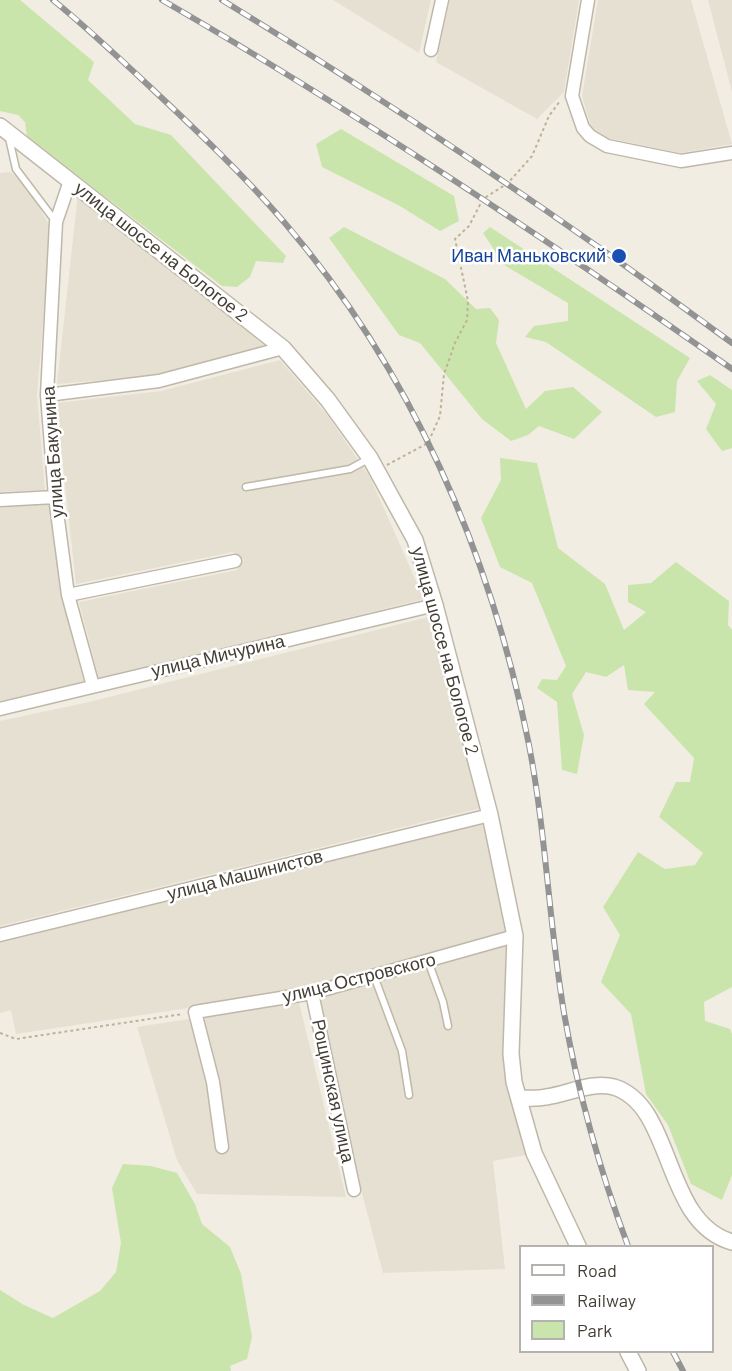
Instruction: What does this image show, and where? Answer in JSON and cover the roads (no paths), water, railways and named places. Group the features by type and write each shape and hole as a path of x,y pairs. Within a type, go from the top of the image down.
{"street":[{"path":"431,50 442,0"},
{"path":"588,0 572,96 583,128 590,136 607,146 681,161 732,153"},
{"name":"улица шоссе на Бологое 2","path":"4,130 222,298 282,348 328,400 373,464 415,540 435,605 490,815 514,936 511,1054 519,1098 534,1153 578,1245"},
{"name":"улица Бакунина","path":"70,181 56,222 47,395 55,497 68,595 93,686"},
{"path":"47,395 159,381 282,348"},
{"path":"0,500 55,497"},
{"path":"68,595 235,561"},
{"name":"улица Мичурина","path":"0,709 435,605"},
{"name":"улица Машинистов","path":"0,935 490,815"},
{"name":"улица Островского","path":"222,1147 213,1082 195,1012 312,993 514,936"},
{"name":"Рощинская улица","path":"312,993 354,1190"},
{"path":"519,1098 546,1098 595,1086 614,1087 632,1097 646,1111 687,1204 702,1224 719,1238 732,1242"},
{"path":"629,1353 638,1371"}],"lane":[{"path":"4,130 16,169 56,222"},
{"path":"246,487 350,470 373,464"},
{"path":"428,961 443,1002 448,1026"},
{"path":"374,976 402,1051 409,1095"}],"railway":[{"path":"53,0 113,52 201,135 284,222 329,279 371,339 440,467 493,604 513,674 535,778 559,980 576,1073 608,1189 628,1245"},
{"path":"162,0 308,87 451,178 732,369"},
{"path":"222,0 480,166 607,253 732,343"},
{"path":"674,1353 683,1371"}],"place":[{"name":"Иван Маньковский","path":"619,256"}]}
